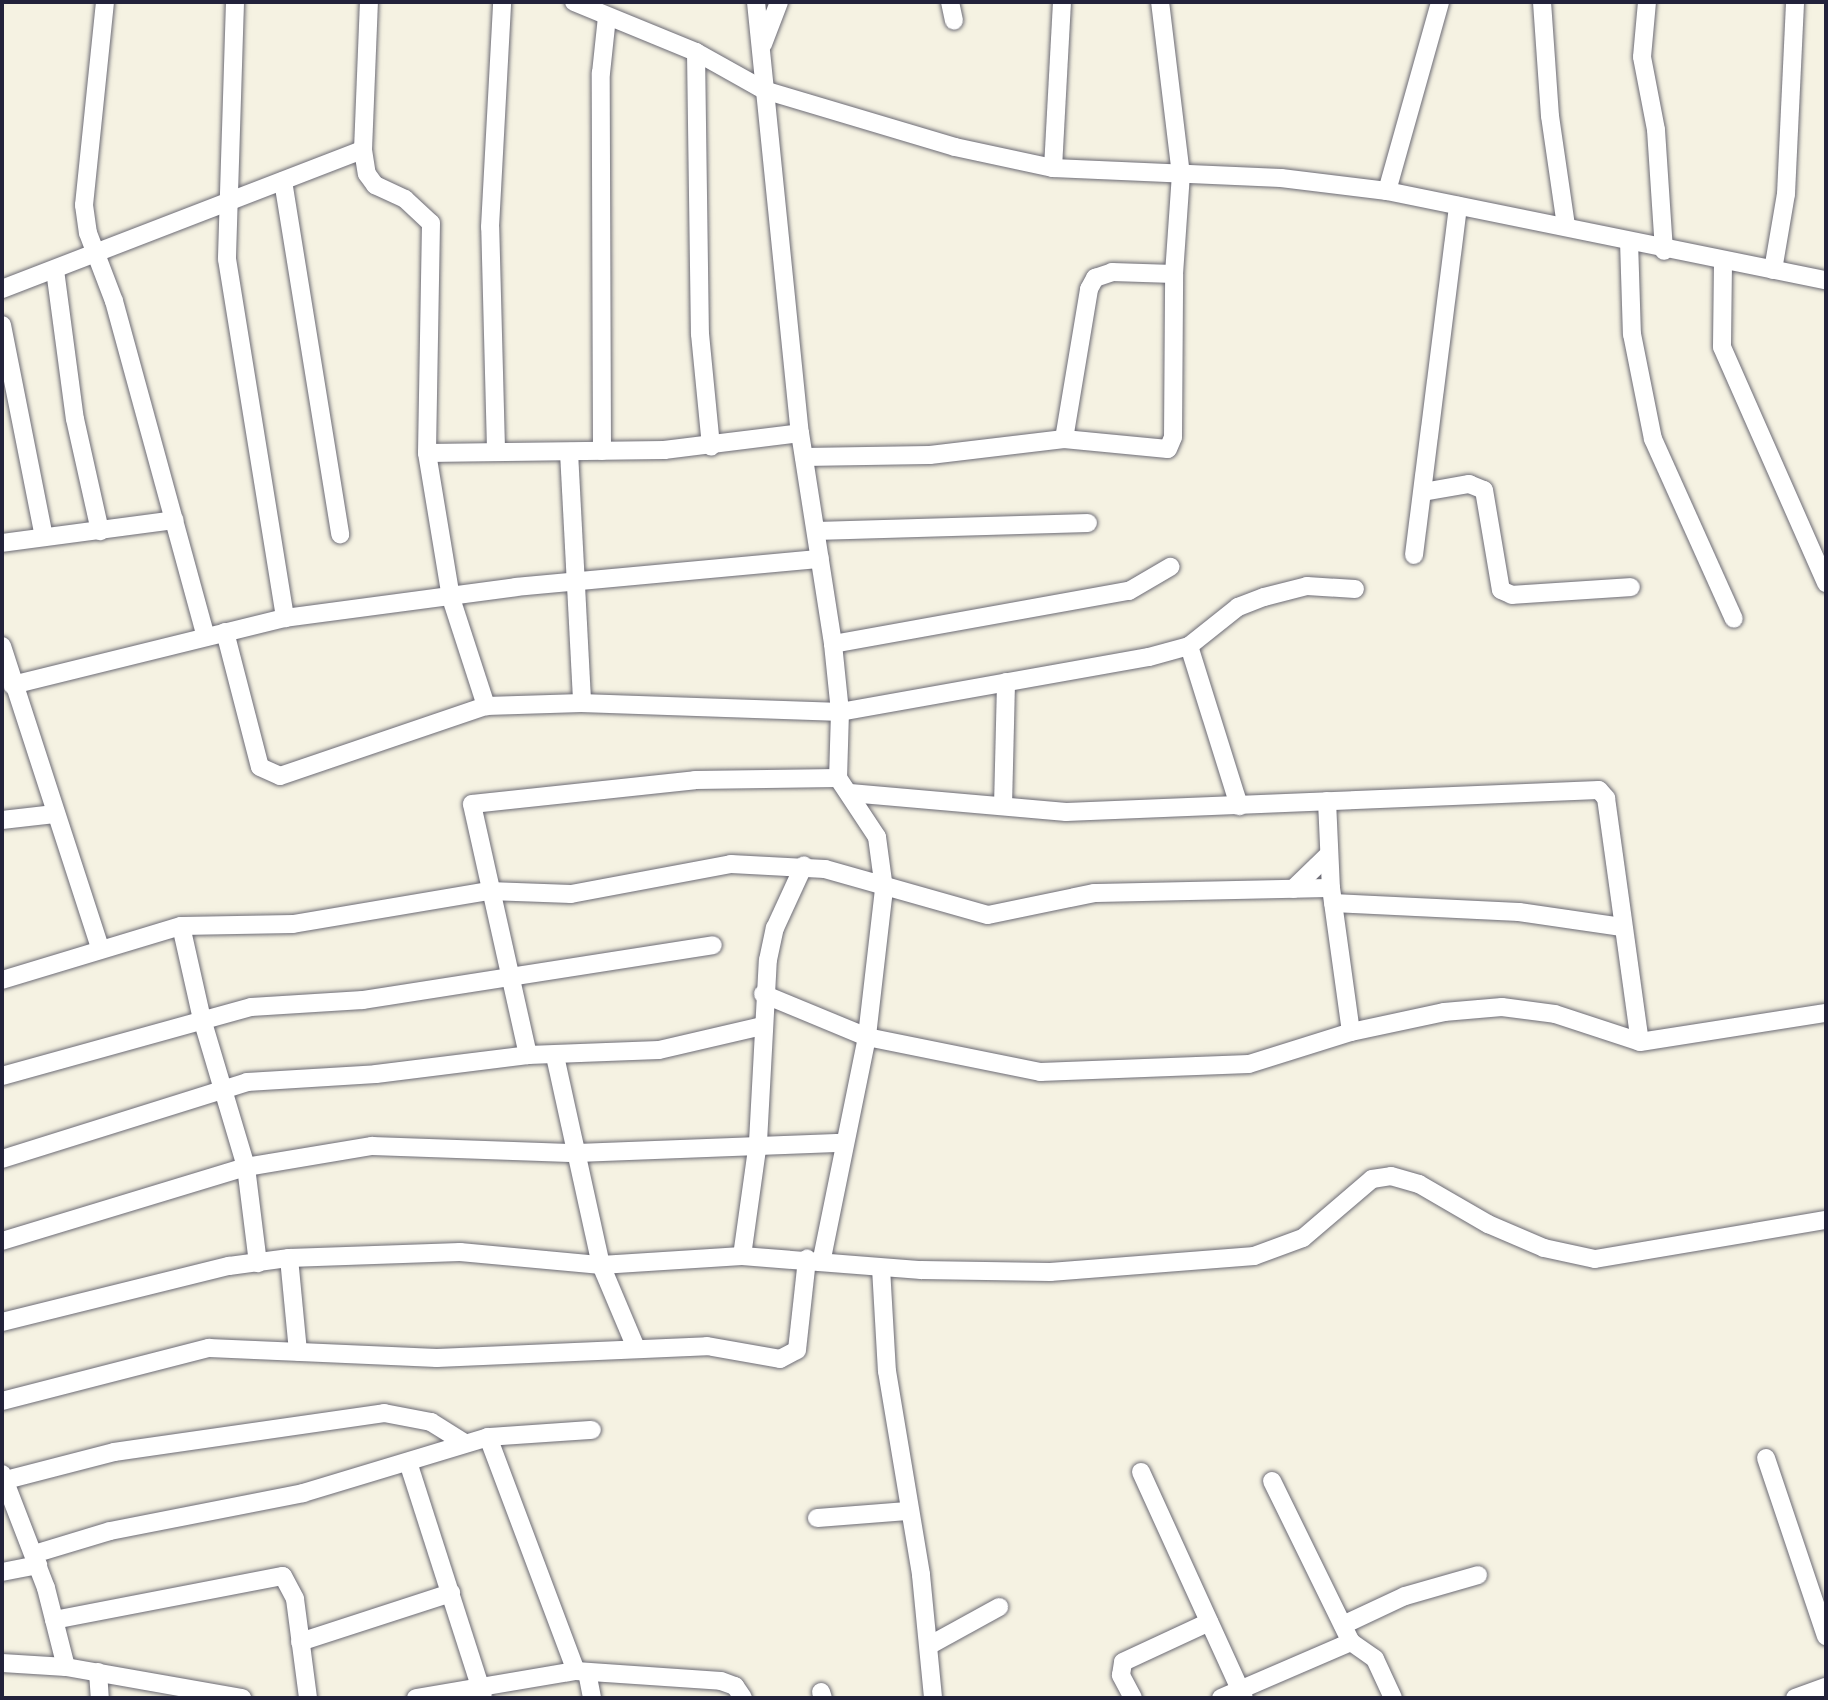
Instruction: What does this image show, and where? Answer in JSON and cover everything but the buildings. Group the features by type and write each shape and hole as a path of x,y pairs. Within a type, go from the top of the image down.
{"street":[{"path":"105,2 84,205 206,637"},
{"path":"235,2 227,259 285,618"},
{"path":"369,2 363,150 367,174 375,185 405,199 431,223 427,453 451,598 486,706"},
{"path":"496,449 490,227 502,2"},
{"path":"574,2 696,52 764,90 955,147 1053,168 1281,178 1387,191 1566,226 1723,263 1826,280"},
{"path":"2,1401 209,1348 437,1358 707,1346 780,1359 792,1356 799,1341 814,1259 867,1037 884,889 877,837 838,778 840,712 833,644 800,433 756,2"},
{"path":"762,46 779,2"},
{"path":"950,2 954,21"},
{"path":"1053,168 1062,2"},
{"path":"804,457 930,455 1064,439 1163,451 1171,444 1174,274 1181,175 1160,2"},
{"path":"1387,191 1440,2"},
{"path":"1542,2 1550,116 1566,226"},
{"path":"1647,2 1642,57 1656,130 1664,251"},
{"path":"1773,270 1786,194 1795,2"},
{"path":"602,451 601,73 607,17"},
{"path":"696,52 700,334 711,446"},
{"path":"2,289 227,207 363,150"},
{"path":"283,181 340,534"},
{"path":"1414,555 1458,206"},
{"path":"1629,241 1633,346 1653,439 1734,619"},
{"path":"1723,263 1722,347 1826,583"},
{"path":"55,270 75,419 100,531"},
{"path":"1064,439 1089,289 1095,278 1112,272 1174,274"},
{"path":"2,325 44,537"},
{"path":"427,453 496,449 569,452 711,446 800,433"},
{"path":"569,452 572,581 582,703"},
{"path":"1423,492 1469,484 1484,490 1501,590 1512,595 1631,587"},
{"path":"2,543 174,520"},
{"path":"816,531 1088,523"},
{"path":"12,685 285,618 572,581 820,559"},
{"path":"833,644 1129,591 1170,567"},
{"path":"225,632 260,767 269,775 352,754 486,706 582,703 840,712 1189,646 1238,607 1264,597 1307,586 1355,589"},
{"path":"2,646 12,685 100,948"},
{"path":"1189,646 1239,806"},
{"path":"1003,806 1006,682"},
{"path":"528,1055 472,804 695,780 838,778"},
{"path":"850,793 1066,812 1599,790 1606,798 1640,1042"},
{"path":"1327,801 1332,896 1351,1032"},
{"path":"2,820 55,814"},
{"path":"1293,889 1328,855"},
{"path":"2,980 181,926 293,924 489,891 571,894 731,864 804,865 988,915 1094,893 1293,889 1332,896 1519,912 1622,927"},
{"path":"742,1256 758,1142 763,994 775,928 804,865"},
{"path":"181,926 202,1019 246,1167 258,1263"},
{"path":"2,1076 251,1007 363,1000 713,945"},
{"path":"763,994 867,1037 1053,1072 1249,1064 1351,1032 1444,1012 1502,1007 1555,1014 1640,1042 1826,1013"},
{"path":"2,1159 247,1082 376,1074 528,1055 555,1056 689,1046 762,1026"},
{"path":"555,1056 601,1265 636,1348"},
{"path":"2,1241 246,1167 372,1146 577,1153 758,1142 843,1143"},
{"path":"2,1322 289,1258 460,1252 601,1265 742,1256 814,1259 881,1268 1050,1272 1254,1256 1303,1238 1372,1179 1391,1176 1419,1184 1488,1224 1544,1248 1595,1259 1826,1220"},
{"path":"289,1258 298,1352"},
{"path":"881,1268 887,1371 930,1645 933,1698"},
{"path":"66,1667 36,1560 3,1478 114,1452 384,1413 431,1422 463,1442"},
{"path":"2,1572 110,1531 303,1493 463,1442 488,1437 592,1430"},
{"path":"488,1437 592,1698"},
{"path":"1766,1458 1826,1636"},
{"path":"408,1462 483,1692"},
{"path":"1141,1472 1242,1694"},
{"path":"1272,1481 1351,1642 1375,1659 1393,1698"},
{"path":"817,1518 908,1511"},
{"path":"1343,1625 1405,1596 1478,1575"},
{"path":"54,1620 283,1576 293,1588 308,1698"},
{"path":"300,1642 451,1593"},
{"path":"930,1645 999,1607"},
{"path":"1133,1698 1121,1675 1123,1662 1209,1622"},
{"path":"1221,1698 1242,1694 1351,1642"},
{"path":"2,1663 66,1667 242,1698"},
{"path":"98,1672 100,1698"},
{"path":"416,1698 483,1692 581,1672 721,1681 735,1686 743,1698"},
{"path":"1795,1698 1826,1687"}]}
